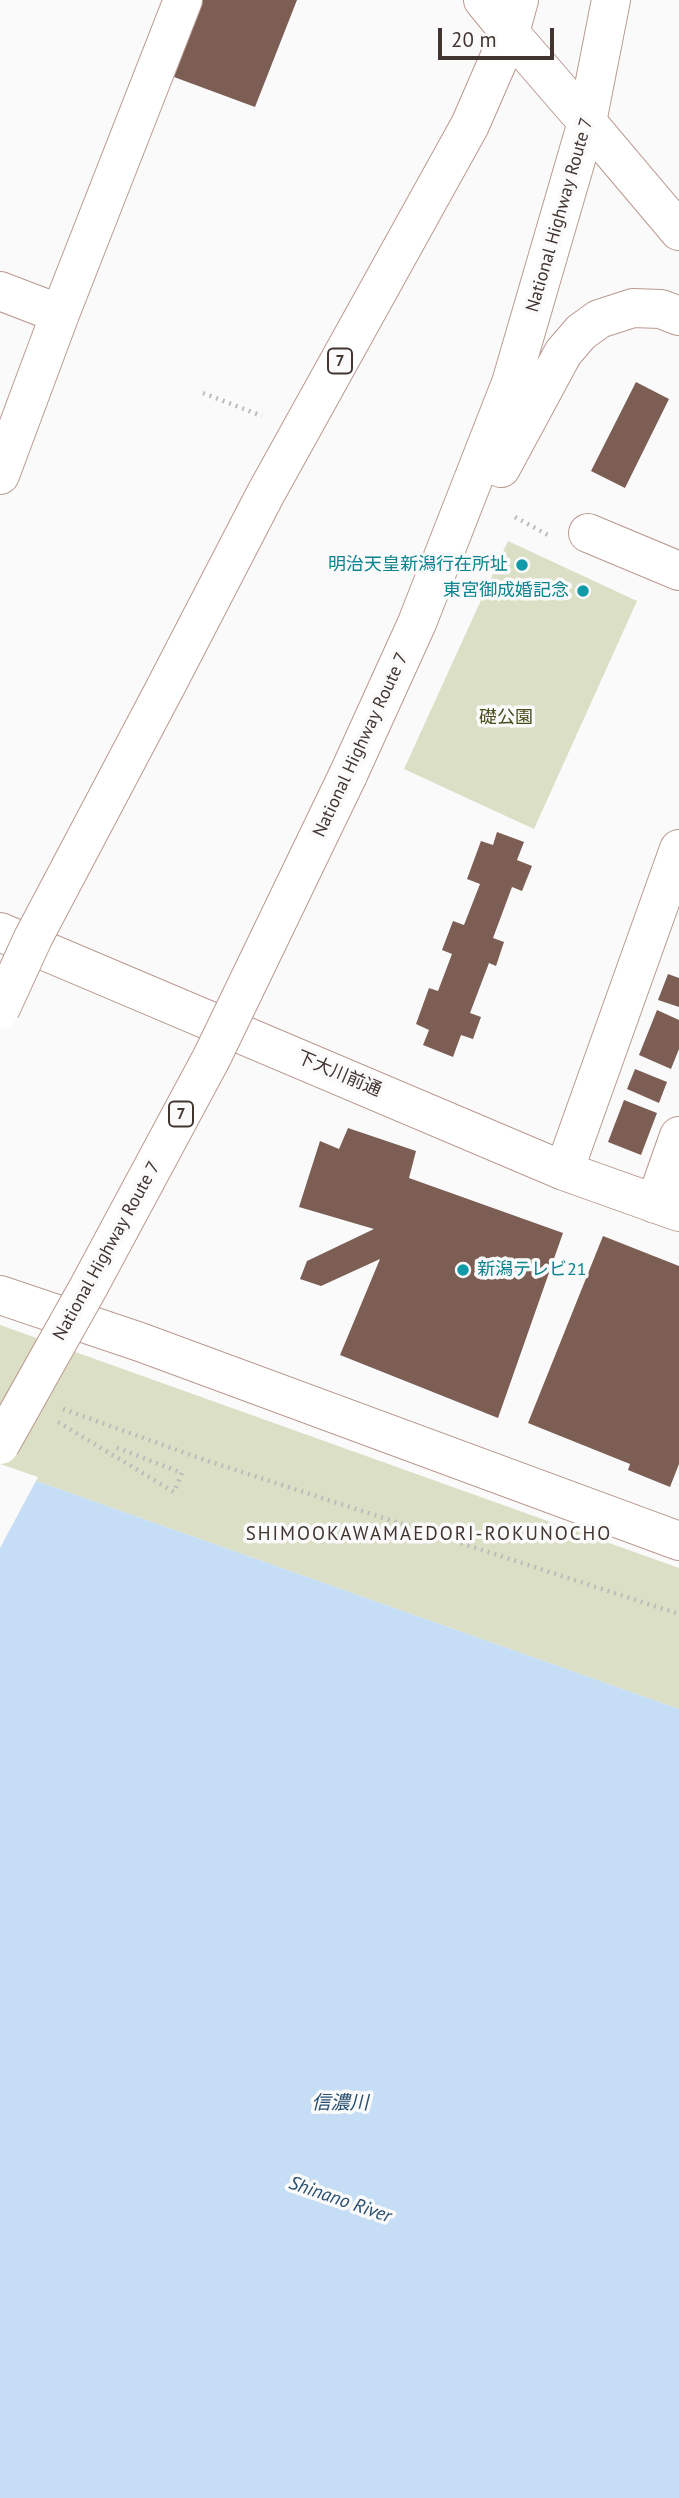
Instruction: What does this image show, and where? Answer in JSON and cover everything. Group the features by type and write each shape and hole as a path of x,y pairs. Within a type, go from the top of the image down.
{"main road":[{"path":"0,475 183,0"},
{"path":"483,0 514,16 587,122 679,230"},
{"name":"National Highway Route 7","path":"0,1445 212,1057 348,775 417,623 511,383 587,122 611,0"},
{"name":"7","path":"0,1010 33,938 266,493 470,125 514,16"},
{"path":"0,291 60,314"},
{"path":"417,623 551,374 563,353 581,331 599,319 633,308 661,309 679,316"},
{"path":"587,533 679,570"},
{"path":"564,1171 679,849"},
{"name":"下大川前通","path":"0,932 564,1171 667,1208"},
{"path":"667,1208 679,1136"},
{"path":"0,1295 140,1342 679,1541"}],"path":[{"path":"203,393 262,416"},
{"path":"515,517 550,536"},
{"path":"51,1404 202,1459 679,1614"},
{"path":"58,1422 174,1492 182,1473 115,1447"}],"green space":[{"name":"礎公園","path":"508,541 637,601 534,829 404,769"},
{"path":"0,1325 679,1568 679,1709 0,1468"}],"water":[{"name":"信濃川","path":"0,1468 679,1709 679,2498 0,2498"}],"pier":[{"path":"0,1464 38,1477 0,1548"}],"building":[{"path":"203,0 297,0 255,107 174,77"},
{"path":"636,382 669,399 625,488 591,471"},
{"path":"497,832 524,842 517,860 532,866 522,891 512,887 493,938 504,942 496,966 489,963 470,1013 481,1017 473,1039 461,1035 453,1057 423,1045 429,1030 416,1024 429,988 438,991 452,954 442,950 453,921 464,925 480,884 467,879 481,841 493,845"},
{"path":"668,974 679,978 679,1007 658,1000"},
{"path":"657,1010 679,1020 679,1049 671,1069 639,1055"},
{"path":"635,1069 667,1082 659,1103 627,1089"},
{"path":"624,1100 657,1113 641,1155 608,1142"},
{"name":"新潟テレビ21","path":"348,1128 416,1151 409,1178 563,1233 498,1418 340,1355 380,1259 321,1286 300,1279 307,1261 374,1229 299,1207 320,1141 339,1149"},
{"path":"603,1236 679,1266 679,1464 670,1487 628,1470 630,1464 528,1423"}],"place":[{"name":"明治天皇新潟行在所址","path":"522,565"},
{"name":"東宮御成婚記念","path":"583,591"},
{"name":"新潟テレビ21","path":"463,1270"}],"district":[{"name":"SHIMOOKAWAMAEDORI-ROKUNOCHO","path":"429,1535"}],"water label":[{"name":"Shinano River","path":"340,2200"}]}
